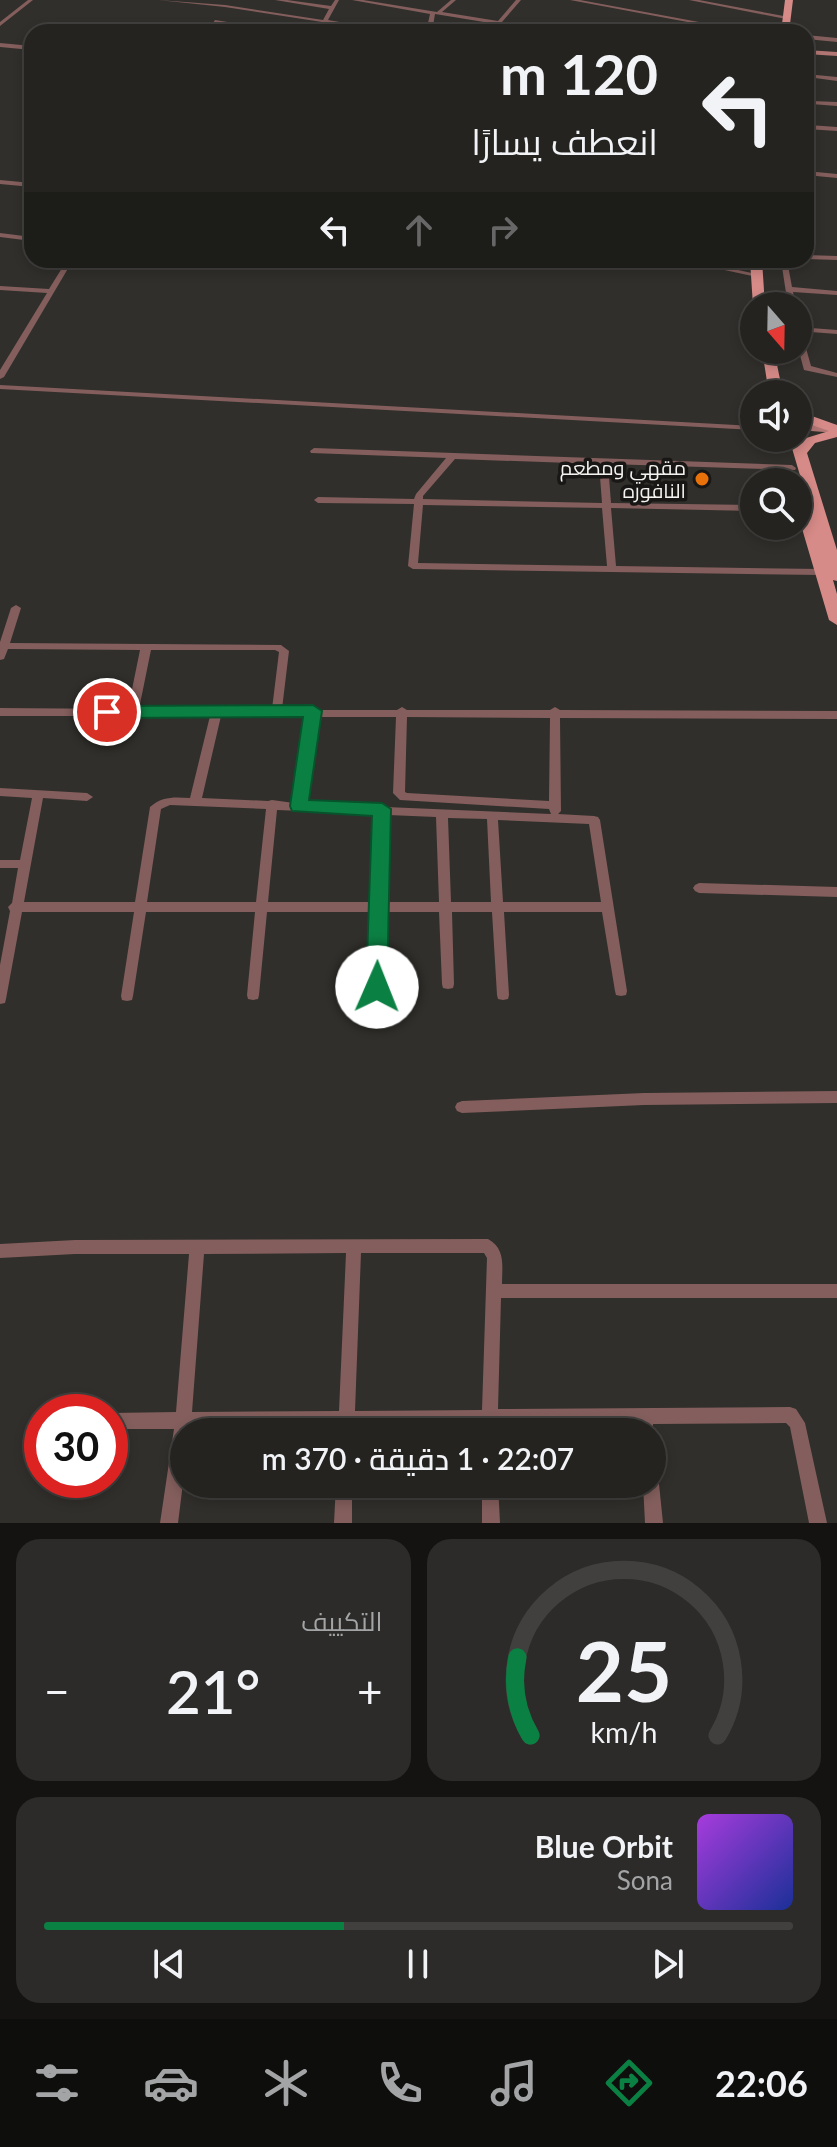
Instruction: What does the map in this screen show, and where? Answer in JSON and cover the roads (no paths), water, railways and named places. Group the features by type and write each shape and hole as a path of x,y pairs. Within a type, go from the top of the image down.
{"main road":[{"path":"786,24 789,0"},
{"path":"794,24 796,0"},
{"path":"814,53 837,54"},
{"path":"757,268 758,292"},
{"path":"769,268 770,292"},
{"path":"812,421 835,431"},
{"path":"812,428 835,431"},
{"path":"796,455 810,440 835,431"},
{"path":"796,455 835,431"},
{"path":"796,455 837,576"},
{"path":"810,540 837,620"}],"street":[{"path":"0,24 31,0"},
{"path":"160,0 227,3 344,24"},
{"path":"277,0 332,8"},
{"path":"323,24 337,0"},
{"path":"354,0 509,24"},
{"path":"432,24 436,13 454,0"},
{"path":"497,22 519,0"},
{"path":"573,0 706,24"},
{"path":"691,0 786,17"},
{"path":"227,3 215,22 228,24"},
{"path":"814,38 837,40"},
{"path":"0,45 24,47"},
{"path":"814,77 837,79"},
{"path":"814,102 837,104"},
{"path":"814,127 837,129"},
{"path":"814,174 837,176"},
{"path":"0,182 24,184"},
{"path":"0,235 24,238"},
{"path":"814,257 837,258"},
{"path":"0,377 65,268"},
{"path":"722,268 757,275"},
{"path":"785,268 789,292"},
{"path":"0,288 51,291"},
{"path":"788,289 837,293"},
{"path":"812,331 837,332"},
{"path":"806,364 807,368 837,375"},
{"path":"0,387 740,427"},
{"path":"314,451 603,461 796,455"},
{"path":"453,456 420,494 413,566 821,572"},
{"path":"603,461 612,570"},
{"path":"318,500 740,508"},
{"path":"16,608 2,652 146,647 282,648 277,711"},
{"path":"133,712 146,647"},
{"path":"195,802 217,711"},
{"path":"299,806 313,711"},
{"path":"402,711 399,793 404,797 555,811 594,820 621,991"},
{"path":"0,712 555,711 837,715"},
{"path":"555,711 555,811"},
{"path":"0,792 87,797"},
{"path":"0,999 2,965 38,794"},
{"path":"127,996 156,807 169,801 492,815 555,811"},
{"path":"253,995 272,804"},
{"path":"377,987 382,809"},
{"path":"442,812 448,984"},
{"path":"492,815 503,995"},
{"path":"0,864 22,864"},
{"path":"699,888 837,892"},
{"path":"14,907 608,907"},
{"path":"462,1107 644,1099 837,1097"},
{"path":"0,1251 488,1246 495,1256 489,1418"},
{"path":"183,1418 197,1247"},
{"path":"346,1418 354,1247"},
{"path":"495,1291 837,1291"},
{"path":"666,1423 790,1415 797,1423 818,1523"},
{"path":"128,1421 170,1421"},
{"path":"169,1523 172,1498"},
{"path":"343,1523 344,1498"},
{"path":"490,1498 491,1523"},
{"path":"652,1498 654,1523"}],"place":[{"name":"مقهي ومطعم النافوره","path":"702,479"}]}
